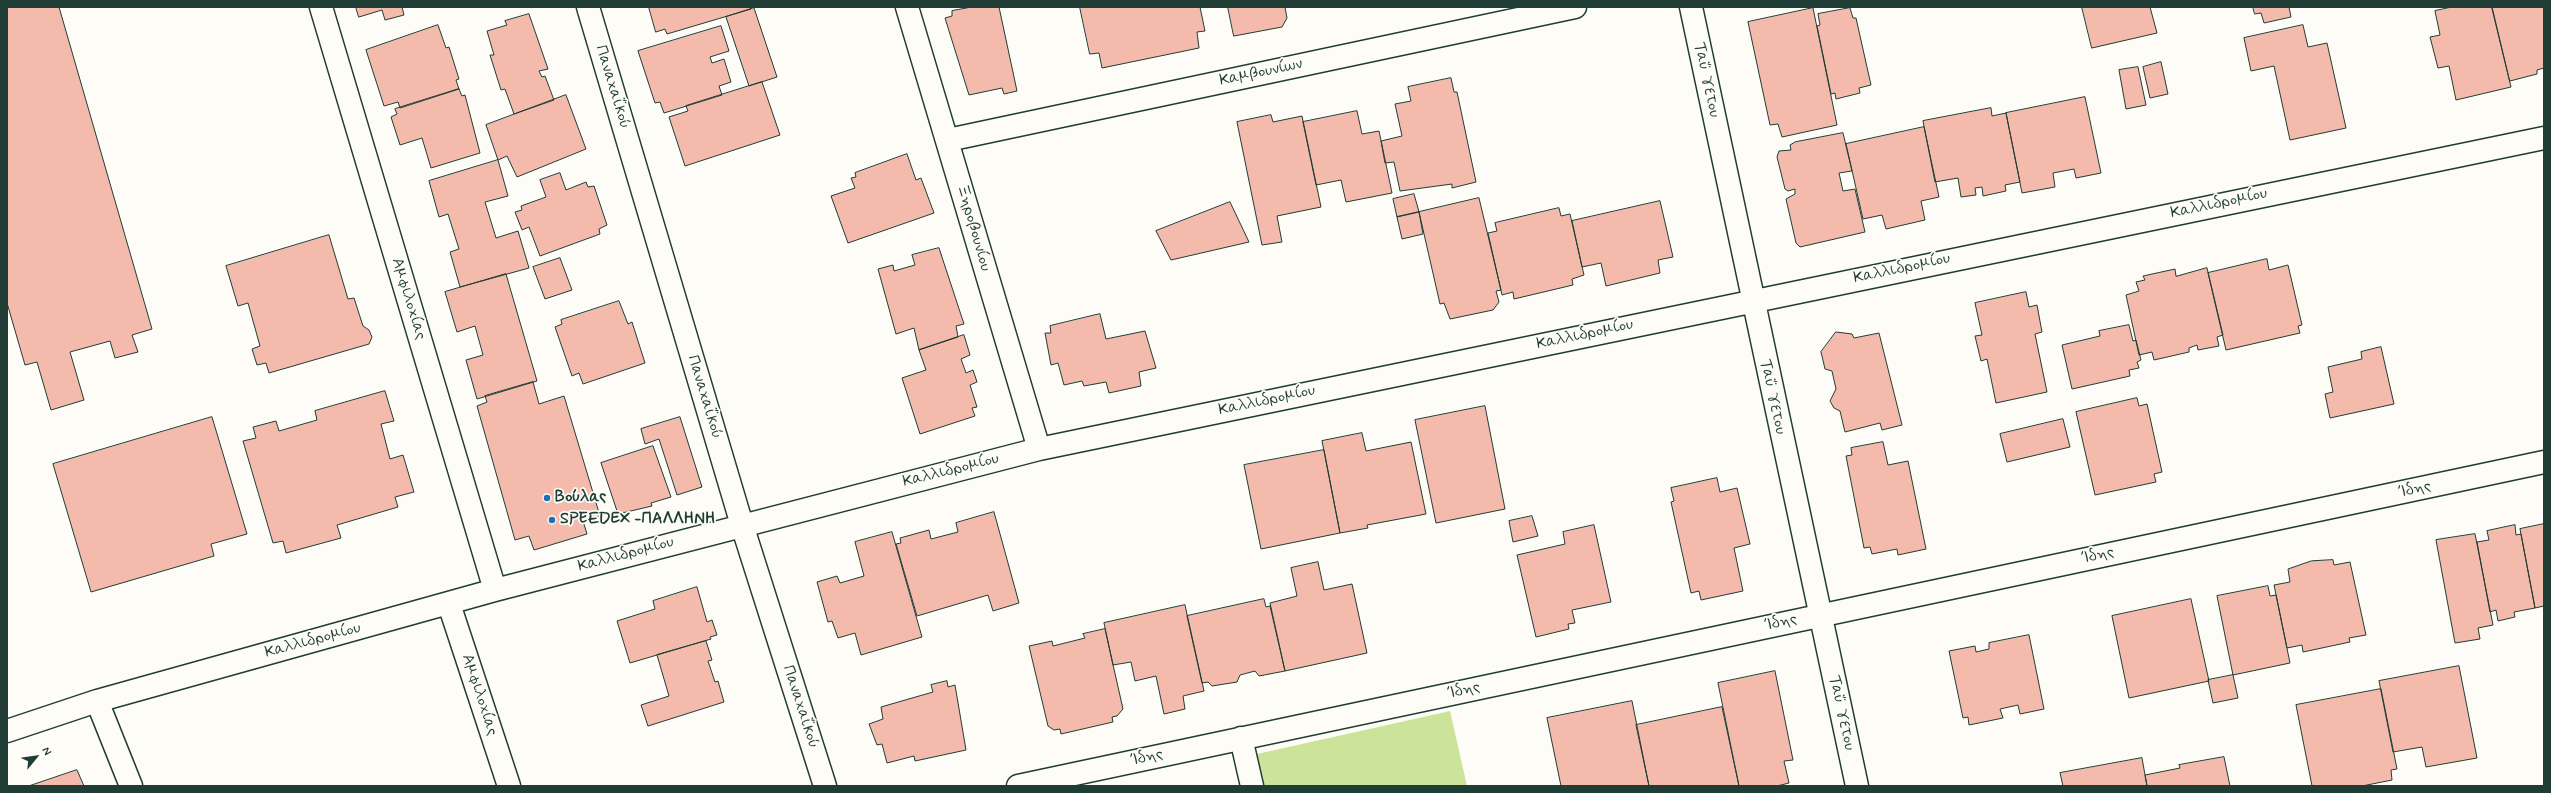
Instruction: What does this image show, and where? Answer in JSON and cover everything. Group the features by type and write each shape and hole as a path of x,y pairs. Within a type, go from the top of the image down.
{"street":[{"name":"Αμφιλοχίας","path":"321,7 495,590"},
{"name":"Παναχαΐκού","path":"588,7 742,525 825,786"},
{"name":"Ξηροβουνίου","path":"907,7 948,140 1038,449"},
{"name":"Καμβουνίων","path":"948,140 1575,7"},
{"name":"Ταΰγετου","path":"1691,7 1751,300 1857,786"},
{"name":"Καλλιδρομίου","path":"7,731 97,701 495,590 1038,449 1751,300 2544,138"},
{"name":"Ίδης","path":"1018,786 2544,462"},
{"name":"Αμφιλοχίας","path":"449,604 509,786"},
{"path":"97,701 131,786"},
{"path":"1242,738 1252,786"}],"green space":[{"path":"1450,711 1467,786 1264,786 1257,754"}],"building":[{"path":"7,7 59,7 152,329 132,335 138,352 115,358 110,341 70,352 84,400 51,410 37,362 25,365 7,303"},
{"path":"356,7 402,7 404,15 385,20 382,10 359,17"},
{"path":"649,7 750,7 751,9 667,34 665,29 656,32"},
{"path":"972,7 999,7 1017,91 1004,94 1002,88 969,95 945,18 952,16 952,11"},
{"path":"1080,7 1200,7 1205,31 1197,32 1199,48 1102,68 1099,53 1090,54"},
{"path":"1228,7 1285,7 1287,18 1282,27 1234,36"},
{"path":"2082,7 2150,7 2157,33 2092,48"},
{"path":"2253,7 2289,7 2291,17 2264,23 2261,13 2255,14"},
{"path":"2452,7 2492,7 2511,87 2456,100 2449,66 2438,68 2430,37 2440,35 2435,11"},
{"path":"2492,7 2544,7 2544,68 2537,70 2537,74 2510,81"},
{"path":"754,8 777,77 749,86 726,17"},
{"path":"1813,8 1837,125 1782,137 1778,124 1770,125 1748,22"},
{"path":"1850,8 1853,18 1856,18 1871,85 1859,88 1860,93 1836,99 1835,93 1831,94 1817,26 1820,25 1818,14"},
{"path":"529,14 548,69 539,71 542,77 545,76 554,100 514,114 505,89 501,90 490,55 494,55 487,31 507,25 505,21"},
{"path":"438,25 446,48 449,47 459,79 456,80 459,89 400,108 398,102 384,106 366,50"},
{"path":"2303,25 2308,47 2327,43 2346,128 2290,140 2274,66 2251,71 2244,38"},
{"path":"721,26 729,51 710,57 712,63 724,59 731,82 719,86 722,95 664,113 660,102 655,103 638,51"},
{"path":"2161,62 2168,94 2150,98 2143,67"},
{"path":"2138,67 2146,105 2126,109 2119,70"},
{"path":"1451,78 1454,92 1457,92 1476,182 1452,188 1452,184 1400,191 1394,162 1385,163 1381,141 1402,136 1395,104 1411,101 1408,87"},
{"path":"762,82 780,135 685,166 669,117 688,111 686,106"},
{"path":"459,89 462,96 465,95 480,153 431,168 422,138 400,145 391,117 397,114 395,109"},
{"path":"566,95 586,149 517,177 507,156 498,160 486,125"},
{"path":"2085,97 2101,173 2076,178 2074,169 2053,173 2055,187 2022,193 2006,113"},
{"path":"1991,108 1992,116 2006,113 2020,182 2005,185 2006,191 1983,196 1982,187 1975,188 1976,195 1961,197 1958,178 1935,182 1923,121"},
{"path":"1357,111 1362,134 1379,131 1392,193 1346,202 1341,180 1316,185 1303,122"},
{"path":"1271,115 1273,122 1302,116 1321,207 1277,216 1282,242 1262,245 1237,122"},
{"path":"1924,127 1939,197 1921,201 1925,220 1886,229 1882,215 1863,219 1846,144"},
{"path":"1843,133 1852,171 1839,173 1843,191 1855,189 1865,232 1800,247 1796,243 1786,199 1795,194 1795,189 1788,191 1785,189 1777,157 1779,151 1791,150 1790,145 1795,142"},
{"path":"907,154 916,180 921,178 934,213 848,243 831,196 855,188 851,178 856,177 855,173"},
{"path":"498,160 508,196 485,202 496,238 518,231 529,268 460,287 450,252 459,249 448,214 439,217 429,181"},
{"path":"560,173 566,190 586,182 588,187 594,186 607,225 599,229 600,234 540,256 529,227 522,230 515,212 522,210 521,206 546,197 540,180"},
{"path":"1414,194 1419,212 1397,217 1393,199"},
{"path":"1479,198 1501,290 1496,291 1499,302 1493,310 1450,319 1444,303 1440,304 1419,212"},
{"path":"1660,201 1673,257 1658,260 1660,273 1606,286 1601,263 1582,267 1572,221"},
{"path":"1230,202 1249,242 1171,260 1156,231"},
{"path":"1559,208 1561,216 1570,214 1584,275 1572,279 1573,285 1514,299 1513,292 1502,295 1488,233 1497,231 1495,223"},
{"path":"1419,212 1423,234 1402,239 1397,217"},
{"path":"329,235 348,299 354,298 363,326 369,330 372,337 369,344 269,373 266,363 257,365 252,349 260,346 248,303 238,306 226,266"},
{"path":"939,248 964,324 956,326 958,337 919,350 914,328 896,334 878,269 893,265 894,271 915,265 912,255"},
{"path":"560,258 572,290 545,299 533,267"},
{"path":"2267,259 2269,270 2288,265 2302,325 2298,326 2300,333 2226,350 2208,273"},
{"path":"2207,268 2223,335 2217,337 2219,346 2198,350 2197,345 2189,348 2189,352 2154,360 2152,352 2139,355 2126,295 2139,291 2136,282 2145,280 2143,276 2175,269 2176,276"},
{"path":"506,274 537,381 477,399 466,360 483,355 475,326 457,332 445,292"},
{"path":"2026,292 2029,307 2037,305 2042,332 2035,334 2047,392 1996,403 1987,359 1981,361 1975,336 1982,335 1975,303"},
{"path":"619,301 628,324 632,322 645,363 583,384 579,373 572,376 555,327 562,324 561,320"},
{"path":"1100,314 1106,339 1145,331 1156,368 1139,372 1141,386 1109,393 1106,382 1084,386 1082,381 1064,385 1058,363 1051,365 1045,333 1051,333 1050,326"},
{"path":"2129,325 2133,341 2136,340 2141,360 2137,362 2139,368 2129,370 2130,376 2072,389 2062,345 2100,336 2099,331"},
{"path":"1836,332 1852,334 1854,338 1879,333 1902,425 1882,430 1880,423 1845,432 1840,411 1834,408 1830,401 1836,389 1832,371 1825,369 1821,352"},
{"path":"964,335 970,355 961,359 966,373 973,370 977,382 970,385 977,407 972,408 975,416 920,434 902,378 926,370 919,350"},
{"path":"2381,347 2394,404 2330,418 2325,394 2333,392 2328,367 2362,359 2361,352"},
{"path":"533,382 539,404 564,396 600,516 583,521 587,534 534,550 529,536 515,540 477,406 487,402 485,396"},
{"path":"385,391 394,421 381,424 390,459 403,455 414,492 395,497 398,507 337,525 341,538 286,553 283,541 273,543 243,441 256,438 253,427 276,421 279,431 317,420 315,411"},
{"path":"2137,398 2139,406 2147,404 2162,472 2154,474 2156,482 2095,495 2076,412"},
{"path":"1485,406 1505,509 1436,523 1415,420"},
{"path":"212,417 247,534 211,544 214,556 91,592 53,464"},
{"path":"680,417 702,487 677,495 659,439 645,444 641,429"},
{"path":"2063,419 2070,447 2007,462 2000,434"},
{"path":"1362,433 1366,451 1411,442 1426,514 1367,525 1368,528 1340,533 1322,441"},
{"path":"1883,442 1888,465 1908,461 1926,549 1898,555 1897,549 1872,554 1870,547 1864,548 1846,456 1852,455 1851,448"},
{"path":"653,446 671,497 651,503 652,506 618,514 601,463"},
{"path":"1324,450 1340,533 1261,549 1244,465"},
{"path":"1717,478 1720,492 1737,488 1750,544 1734,548 1743,591 1701,600 1699,591 1691,593 1671,502 1674,501 1671,488"},
{"path":"994,512 1019,603 993,611 988,595 917,616 896,544 901,543 900,538 929,530 931,539 958,532 956,523"},
{"path":"1532,516 1538,536 1513,542 1509,521"},
{"path":"2544,524 2544,606 2535,608 2520,529"},
{"path":"1594,525 1611,602 1572,610 1575,623 1568,624 1569,629 1536,637 1517,555 1565,544 1563,532"},
{"path":"2515,525 2516,535 2521,534 2535,608 2514,612 2515,617 2498,621 2496,610 2490,612 2477,542 2489,540 2487,531"},
{"path":"892,532 922,637 861,655 855,633 838,638 832,621 828,622 817,582 837,576 840,583 864,576 855,542"},
{"path":"2475,534 2493,625 2478,628 2480,639 2455,643 2436,540"},
{"path":"2333,560 2334,565 2350,562 2366,635 2349,638 2350,642 2303,652 2302,645 2287,648 2274,585 2290,582 2288,569 2311,561"},
{"path":"1318,562 1324,590 1352,584 1367,653 1285,671 1270,603 1297,596 1291,568"},
{"path":"2268,586 2270,596 2276,595 2290,663 2233,675 2217,596"},
{"path":"697,587 707,622 712,620 717,635 710,637 711,639 630,663 617,621 655,609 653,601"},
{"path":"1264,599 1266,607 1270,606 1285,671 1259,676 1255,671 1240,675 1237,682 1212,686 1208,682 1202,683 1187,616"},
{"path":"2191,599 2209,681 2129,698 2112,616"},
{"path":"1185,605 1204,691 1183,696 1185,709 1164,714 1156,676 1135,681 1131,662 1113,665 1104,623"},
{"path":"1105,629 1123,709 1117,716 1112,717 1113,722 1061,734 1060,729 1054,730 1048,726 1029,646 1052,641 1053,646 1085,638 1083,634"},
{"path":"2029,635 2044,709 2020,714 2018,705 2000,709 2003,718 1969,725 1968,717 1963,718 1949,651 1975,646 1976,652 1989,649 1989,643"},
{"path":"706,641 712,660 708,661 715,682 718,681 724,702 648,726 641,705 669,696 657,655"},
{"path":"2459,666 2477,758 2426,767 2422,747 2393,752 2379,681"},
{"path":"1775,671 1793,760 1784,761 1789,783 1777,786 1739,786 1718,683"},
{"path":"2233,675 2238,698 2213,703 2208,680"},
{"path":"947,681 948,687 955,685 966,750 915,761 914,756 887,763 882,744 877,745 869,724 883,719 881,707 933,692 931,685"},
{"path":"2381,689 2397,769 2391,770 2392,780 2362,786 2312,786 2296,705"},
{"path":"1632,701 1649,786 1561,786 1547,718"},
{"path":"1722,707 1739,786 1649,786 1636,725"},
{"path":"2224,757 2230,786 2147,786 2145,775 2180,768 2179,765"},
{"path":"2142,758 2147,786 2063,786 2060,773"},
{"path":"77,770 84,786 29,786"}],"place":[{"name":"Βούλας","path":"547,498"},
{"name":"SPEEDEX -ΠΑΛΛΗΝΗ","path":"552,520"}]}
